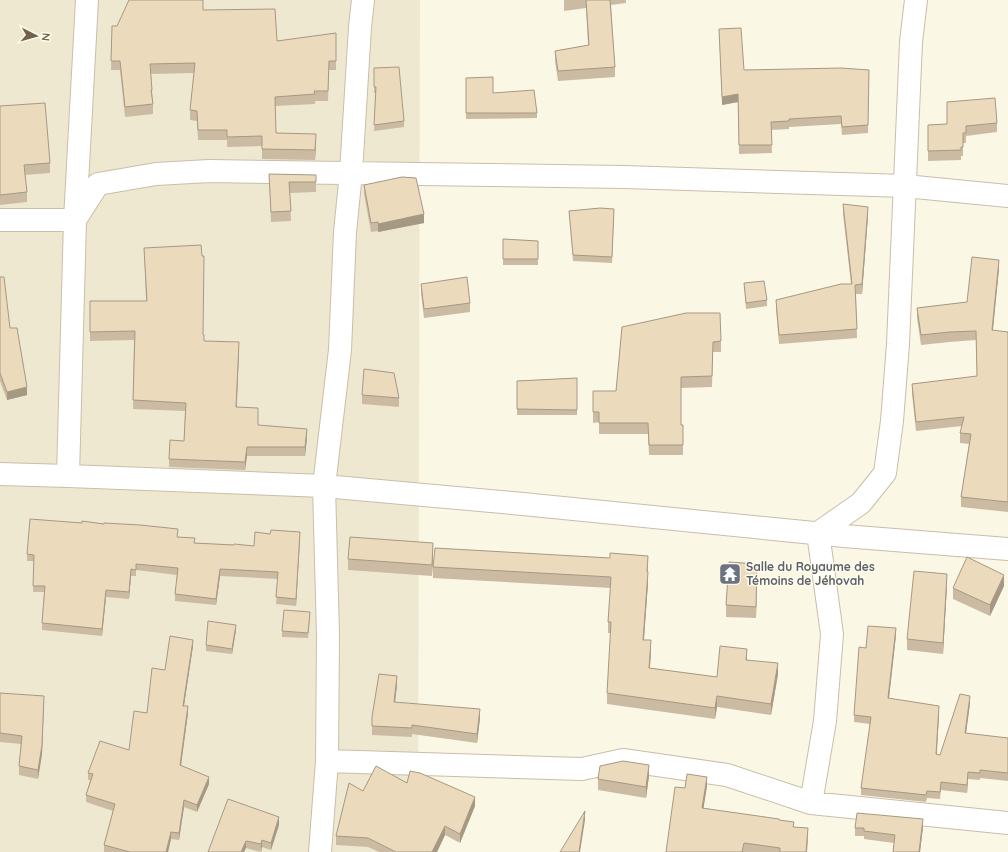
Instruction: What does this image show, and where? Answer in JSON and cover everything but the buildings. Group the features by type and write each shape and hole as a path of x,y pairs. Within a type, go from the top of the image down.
{"street":[{"path":"68,476 75,220 87,0"},
{"path":"320,852 327,761 328,635 324,486 340,350 345,232 351,173 363,0"},
{"path":"818,533 861,503 885,473 892,421 898,344 910,42 916,0"},
{"path":"75,220 98,184 156,174 209,171 624,177 905,186 1008,196"},
{"path":"0,220 75,220"},
{"path":"0,474 324,486 818,533 1008,549"},
{"path":"811,803 825,721 832,634 818,533"},
{"path":"327,761 582,769 623,760 727,775 811,803 1008,823"}],"shaded area":[{"path":"0,0 420,0 418,852 0,852"}],"place":[{"name":"Salle du Royaume des Témoins de Jéhovah","path":"730,574"}]}
